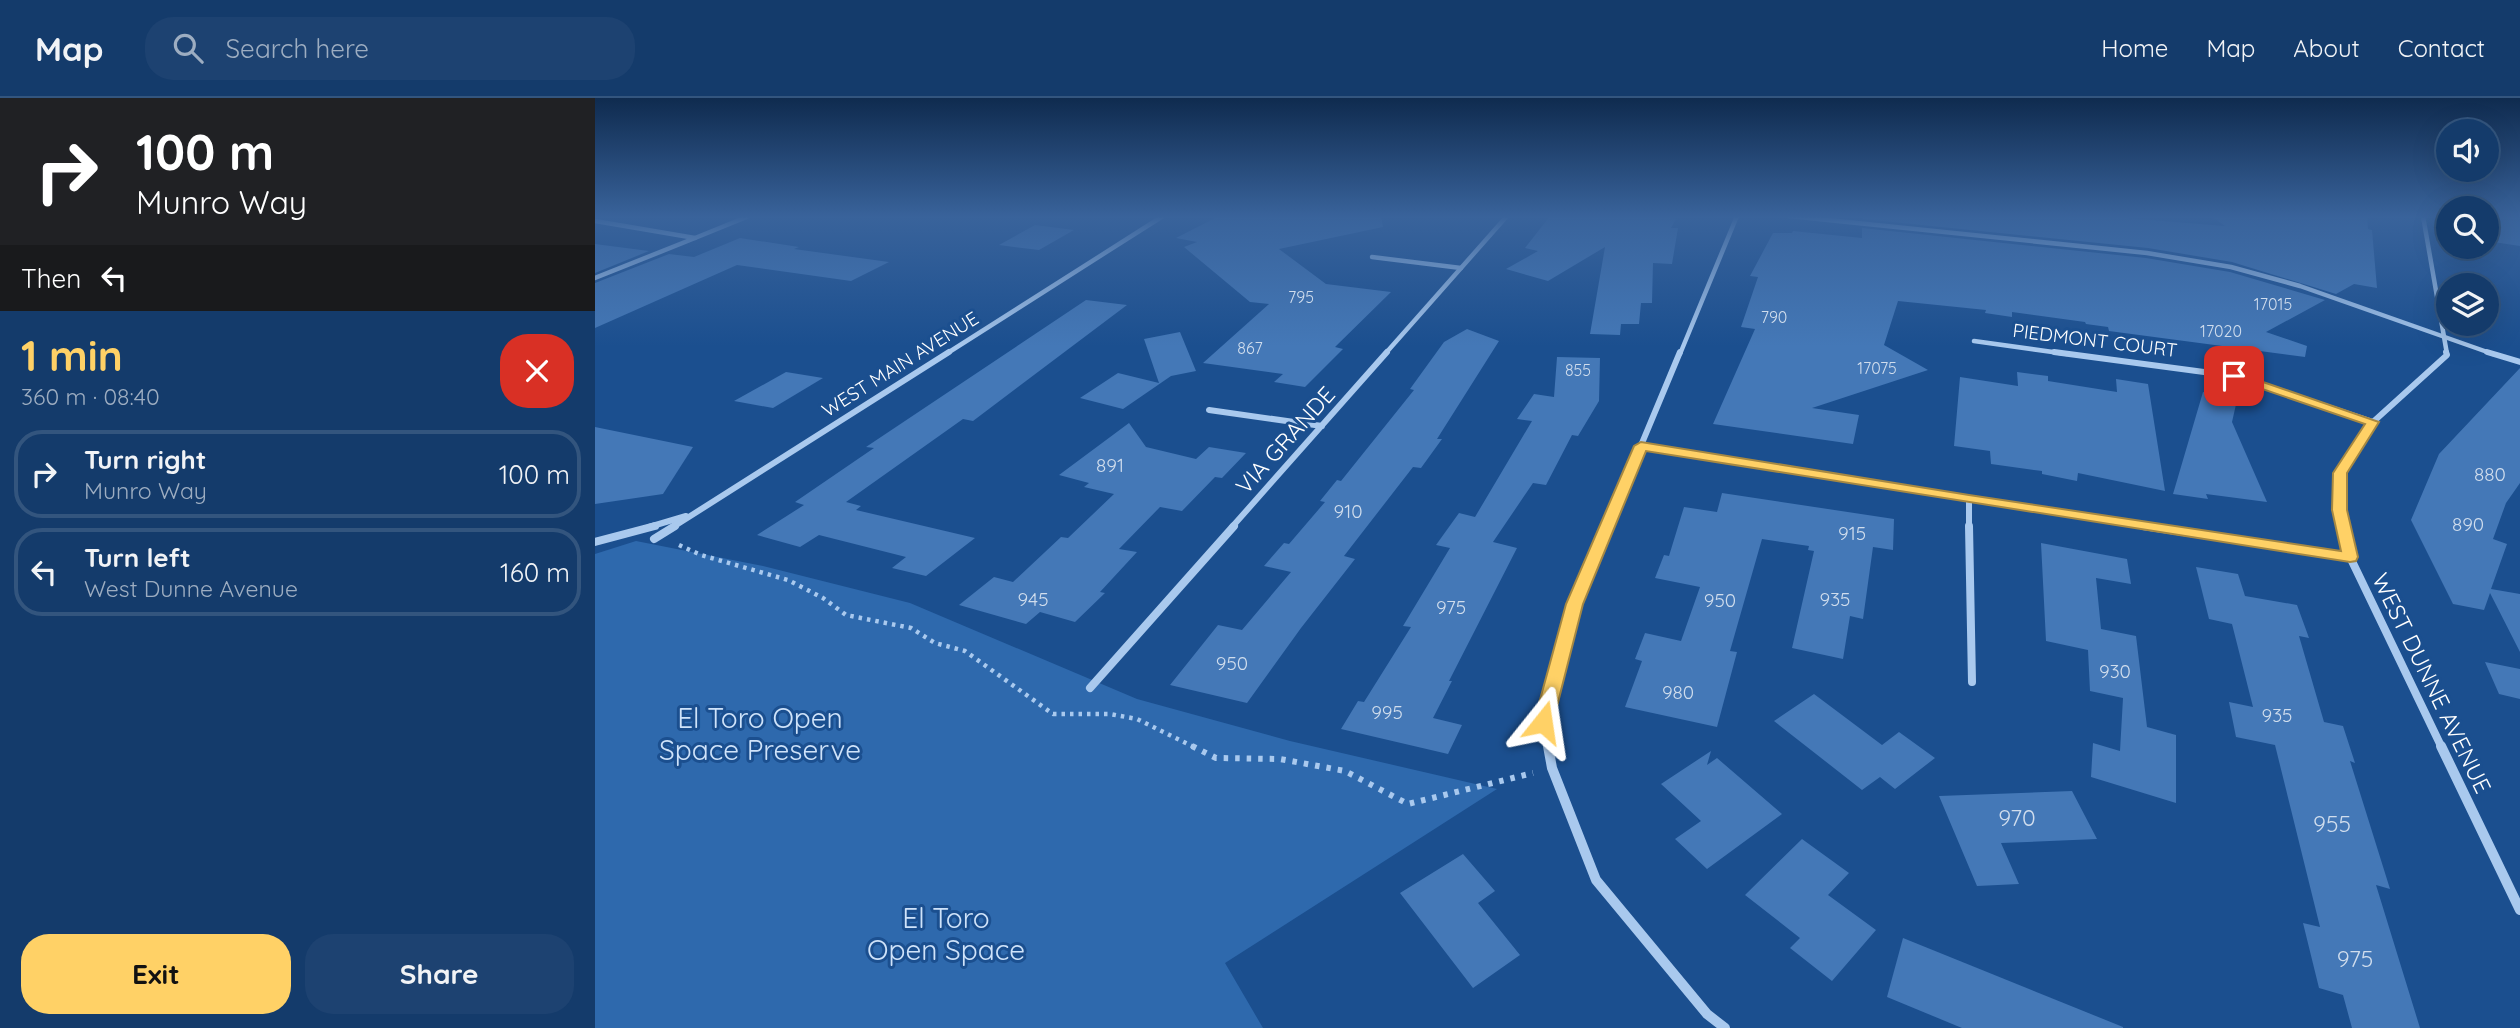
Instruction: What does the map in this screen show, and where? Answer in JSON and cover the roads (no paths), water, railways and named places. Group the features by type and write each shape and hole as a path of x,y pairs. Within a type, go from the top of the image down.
{"street":[{"path":"595,278 642,259"},
{"name":"WEST MAIN AVENUE","path":"655,539 1095,259"},
{"path":"1391,259 1461,268"},
{"name":"VIA GRANDE","path":"1090,688 1469,259"},
{"path":"1719,259 1575,604 1543,722 1552,768 1596,880 1707,1014 1724,1028"},
{"path":"2185,259 2231,267 2300,286 2442,338 2520,362"},
{"name":"WEST DUNNE AVENUE","path":"2430,259 2447,355 2373,422 2340,473 2339,510 2350,557 2520,910"},
{"name":"PIEDMONT COURT","path":"1974,341 2234,376 2373,422"},
{"path":"1209,410 1322,426"},
{"path":"1641,446 2350,557"},
{"path":"1969,499 1972,682"},
{"path":"595,541 614,538 696,512"}],"park label":[{"name":"El Toro Open Space Preserve","path":"760,733"},
{"name":"El Toro Open Space","path":"946,933"}]}
